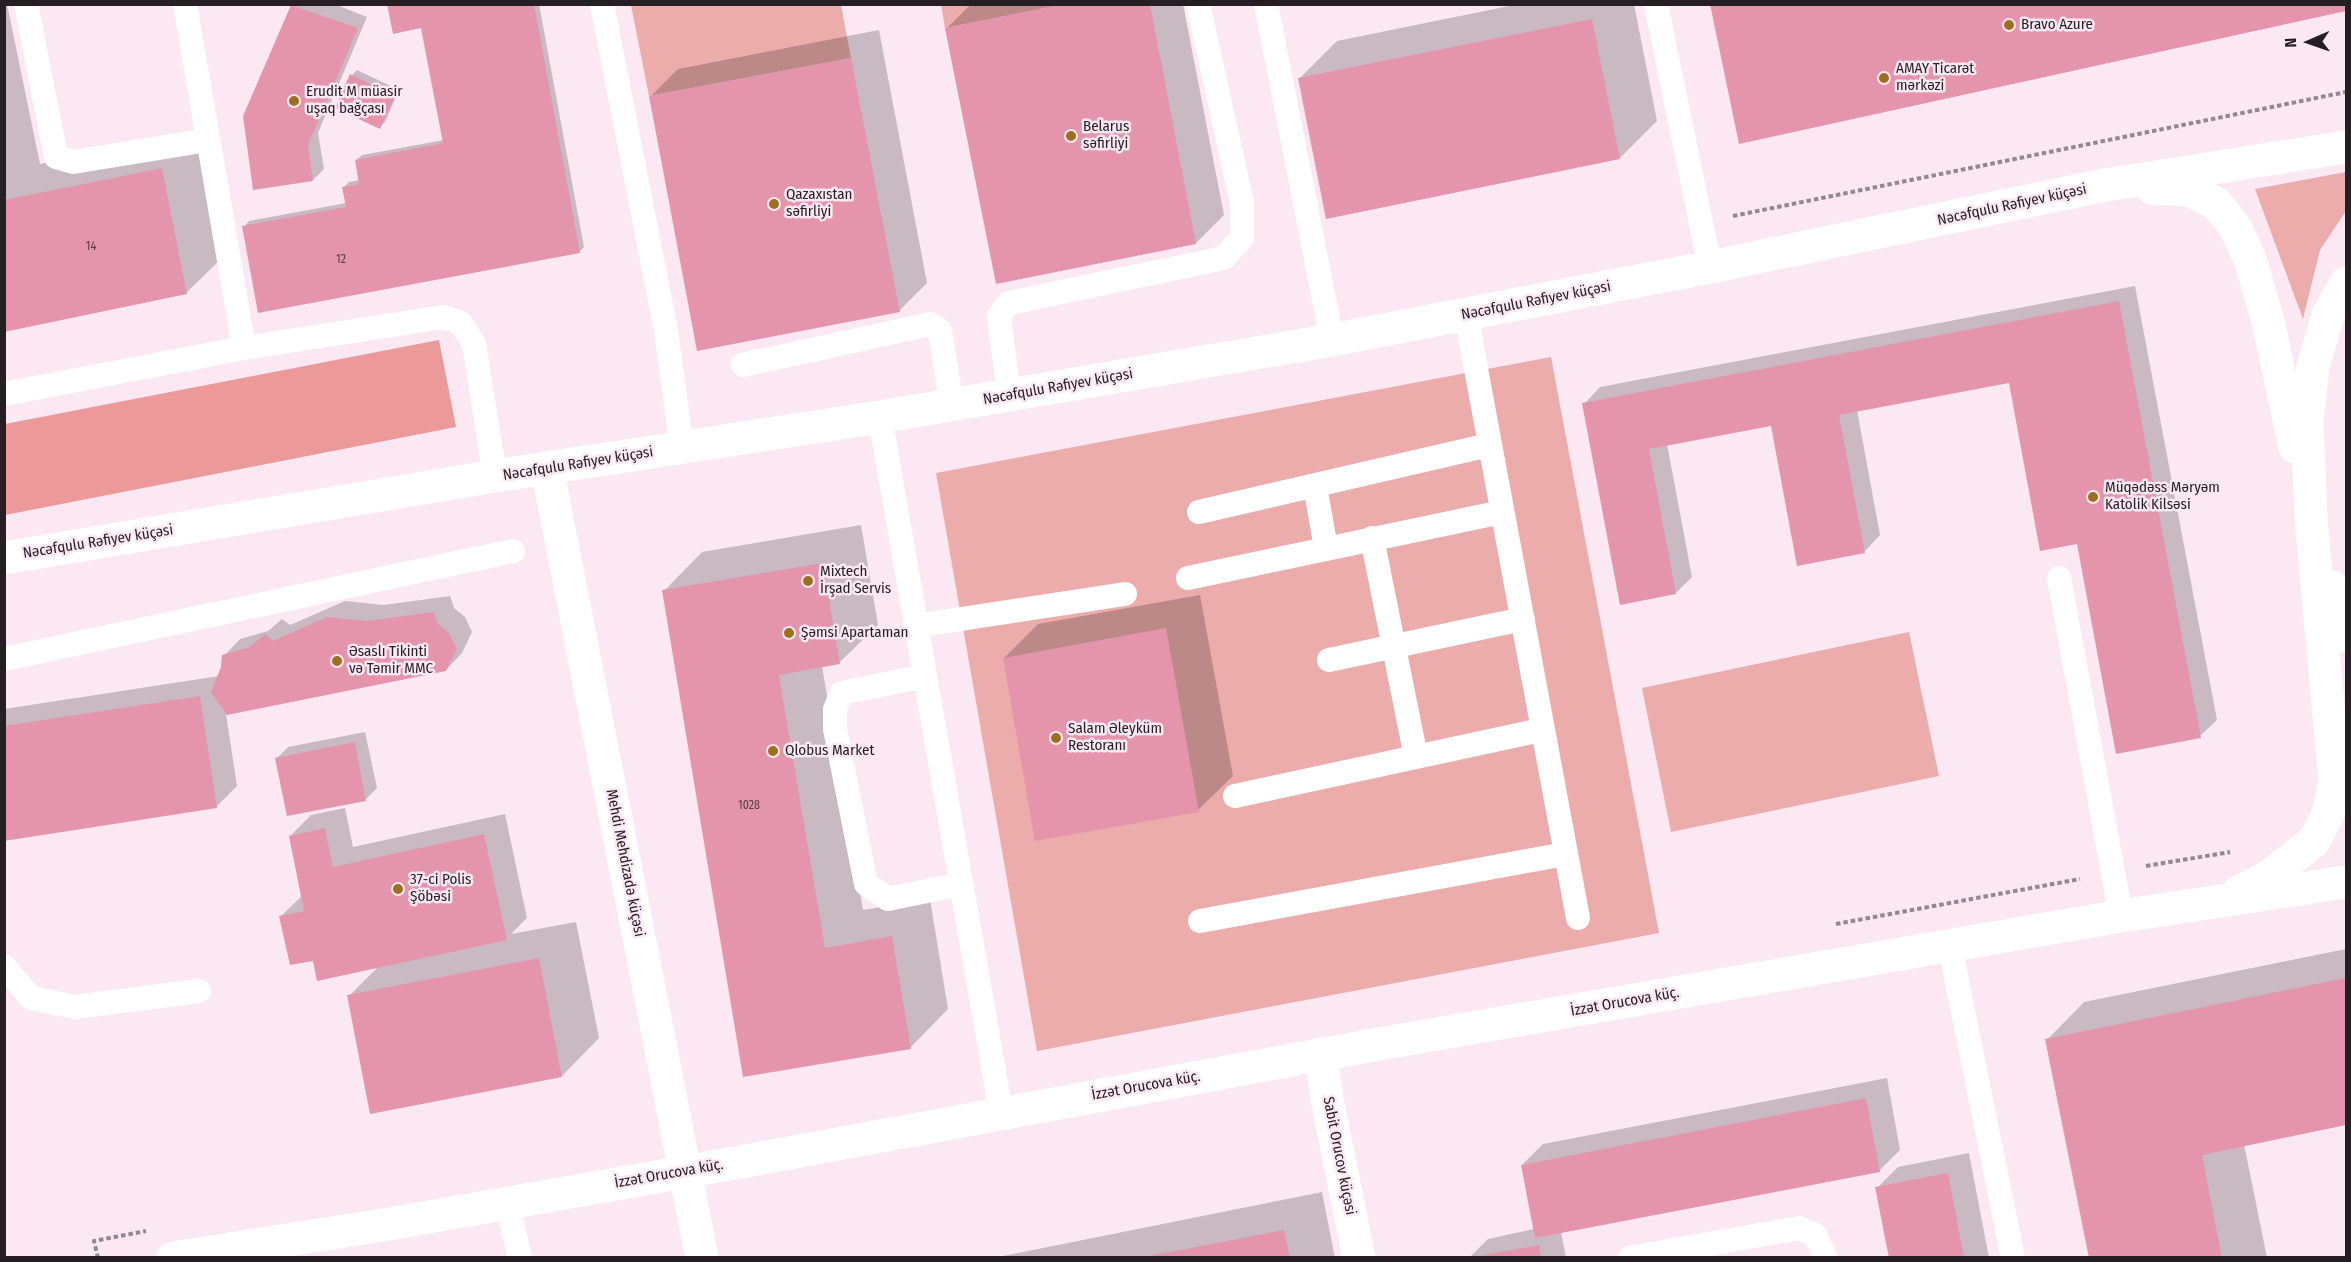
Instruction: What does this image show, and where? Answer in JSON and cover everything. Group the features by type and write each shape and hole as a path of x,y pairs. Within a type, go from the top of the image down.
{"main road":[{"path":"2105,185 2346,147"},
{"name":"Nəcəfqulu Rəfiyev küçəsi","path":"4,558 495,476 880,417 1332,340 1710,267 2105,185"},
{"path":"2105,185 2190,190 2217,204 2235,227 2250,259 2268,321 2311,518 2346,632"},
{"path":"2222,901 2270,876 2314,841 2328,814 2335,781 2311,518 2307,422 2313,367 2328,315 2346,284"},
{"name":"Mehdi Mehdizadə küçəsi","path":"547,468 702,1257"},
{"name":"İzzət Orucova küç.","path":"173,1257 507,1202 1321,1054 2121,916 2346,882"},
{"name":"Sabit Orucov küçəsi","path":"1321,1054 1359,1257"}],"lane":[{"path":"26,4 56,157 73,162 208,140"},
{"path":"185,4 244,348"},
{"path":"602,4 666,332 682,448"},
{"path":"1009,395 999,316 1009,303 1224,258 1242,238 1242,203 1198,4"},
{"path":"1266,4 1332,340"},
{"path":"1656,4 1710,267"},
{"path":"1466,315 1541,730 1578,918"},
{"path":"4,394 244,348 444,317 461,323 474,344 495,476"},
{"path":"743,365 931,324 940,331 952,405"},
{"path":"880,417 1002,1112"},
{"path":"1199,512 1489,445"},
{"path":"1314,486 1326,548"},
{"path":"1188,578 1502,512"},
{"path":"1372,538 1416,757"},
{"path":"4,659 513,551"},
{"path":"2059,578 2121,916"},
{"path":"915,626 1125,594"},
{"path":"1329,660 1522,619"},
{"path":"925,676 843,693 835,709 835,729 866,884 888,899 961,884"},
{"path":"1234,796 1541,730"},
{"path":"1200,921 1565,854"},
{"path":"1950,947 2013,1257"},
{"path":"4,966 32,998 75,1007 199,991"},
{"path":"507,1202 520,1257"},
{"path":"1630,1257 1799,1228 1815,1235 1826,1257"}],"path":[{"path":"1700,223 2346,92"},
{"path":"93,1240 98,1257"}],"shaded area":[{"path":"941,4 1063,5 945,28"},
{"path":"631,5 841,5 851,58 649,96"},
{"path":"2346,172 2346,211 2320,250 2303,319 2255,189"},
{"path":"439,340 456,427 5,515 5,424"},
{"path":"1551,357 1659,933 1037,1051 936,473"},
{"path":"1909,632 1939,776 1671,832 1642,688"}],"building":[{"path":"387,4 534,4 580,253 258,313 242,226 346,207 342,187 359,184 355,160 443,143 421,28 393,34"},
{"name":"Belarus səfirliyi","path":"1063,4 1150,4 1196,244 996,284 945,28"},
{"name":"AMAY Ticarət mərkəzi","path":"1710,4 2346,4 2346,11 1739,144"},
{"path":"291,5 358,28 308,145 313,181 253,190 243,116"},
{"path":"1592,19 1620,159 1326,219 1298,78"},
{"name":"Qazaxıstan səfirliyi","path":"851,58 900,312 697,351 649,96"},
{"path":"350,74 395,96 380,129 335,108"},
{"path":"162,168 187,294 4,332 4,200"},
{"name":"Müqədəss Məryəm Katolik Kilsəsi","path":"2119,301 2201,738 2116,754 2077,544 2040,551 2009,383 1839,415 1865,553 1797,566 1771,426 1649,449 1676,594 1620,605 1582,403"},
{"path":"823,563 840,664 779,675 825,948 892,936 911,1049 743,1077 662,590"},
{"name":"Əsaslı Tikinti və Təmir MMC","path":"434,612 438,624 449,633 457,649 446,671 227,715 211,692 221,667 222,655 250,647 265,634 273,641 327,617 367,621"},
{"path":"1166,628 1199,812 1035,841 1003,658"},
{"path":"200,696 217,808 4,841 4,726"},
{"path":"355,742 366,801 287,816 275,758"},
{"name":"37-ci Polis Şöbəsi","path":"325,828 333,867 484,834 507,940 317,981 313,961 290,965 279,916 304,911 289,836"},
{"path":"539,958 562,1077 370,1114 347,995"},
{"path":"2346,978 2346,1125 2202,1155 2222,1258 2089,1258 2045,1039"},
{"path":"1866,1098 1880,1172 1535,1238 1521,1165"},
{"path":"1948,1173 1964,1258 1889,1258 1875,1187"},
{"path":"1284,1230 1290,1258 1150,1258 1149,1256"},
{"path":"1539,1245 1541,1258 1479,1258 1479,1256"}],"place":[{"name":"Bravo Azure","path":"2009,25"},
{"name":"AMAY Ticarət mərkəzi","path":"1884,78"},
{"name":"Erudit M müasir uşaq bağçası","path":"294,101"},
{"name":"Belarus səfirliyi","path":"1071,136"},
{"name":"Qazaxıstan səfirliyi","path":"774,204"},
{"name":"Müqədəss Məryəm Katolik Kilsəsi","path":"2093,497"},
{"name":"Mixtech İrşad Servis","path":"808,581"},
{"name":"Şəmsi Apartaman","path":"789,633"},
{"name":"Əsaslı Tikinti və Təmir MMC","path":"337,661"},
{"name":"Salam Əleyküm Restoranı","path":"1056,738"},
{"name":"Qlobus Market","path":"773,751"},
{"name":"37-ci Polis Şöbəsi","path":"398,889"}]}
